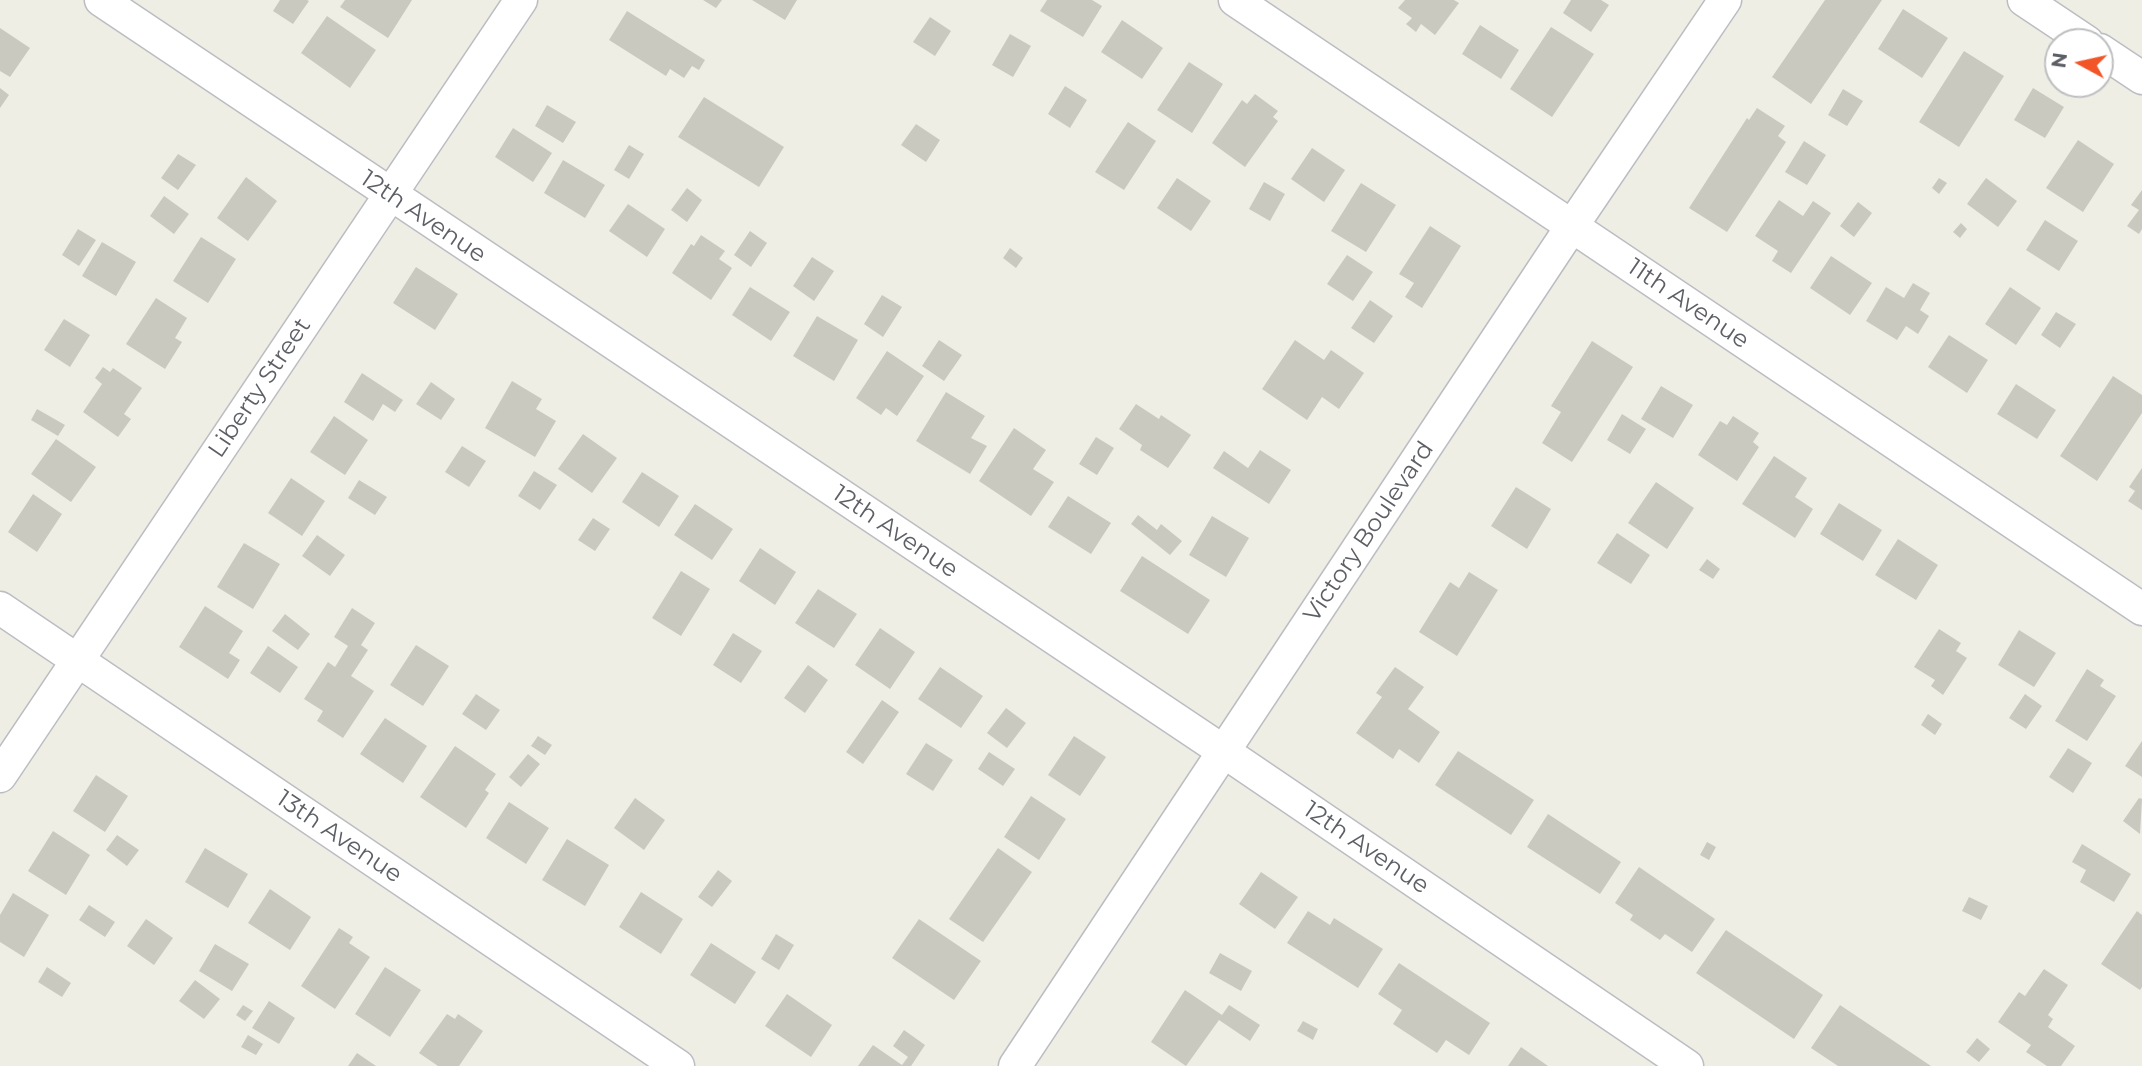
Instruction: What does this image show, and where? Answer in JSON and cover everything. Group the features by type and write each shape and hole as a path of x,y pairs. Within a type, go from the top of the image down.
{"street":[{"name":"12th Avenue","path":"101,0 1223,751 1679,1064"},
{"name":"Liberty Street","path":"0,776 521,0"},
{"name":"11th Avenue","path":"1235,0 2142,608"},
{"name":"Victory Boulevard","path":"1015,1066 1725,0"},
{"path":"2024,0 2066,28"},
{"path":"2114,59 2142,78"},
{"name":"13th Avenue","path":"0,608 678,1066"}],"building":[{"path":"280,0 309,1 293,24 273,11"},
{"path":"345,0 412,0 388,38 340,7"},
{"path":"703,0 722,0 716,8"},
{"path":"752,0 797,0 785,20"},
{"path":"1047,0 1092,0 1102,6 1083,37 1040,11"},
{"path":"1405,0 1454,0 1459,3 1435,35 1421,24 1416,32 1406,24 1412,18 1398,8"},
{"path":"1571,0 1601,0 1609,5 1591,32 1563,13"},
{"path":"1825,0 1882,0 1811,104 1772,77"},
{"path":"1903,9 1948,38 1922,78 1878,49"},
{"path":"627,11 705,60 699,70 692,66 684,78 670,69 666,76 609,40"},
{"path":"327,16 376,50 350,88 301,53"},
{"path":"930,17 951,31 935,56 913,42"},
{"path":"1122,20 1163,48 1142,79 1101,52"},
{"path":"1480,25 1519,50 1501,79 1462,54"},
{"path":"1551,27 1594,54 1552,117 1510,89"},
{"path":"0,28 30,48 10,77 0,71"},
{"path":"1010,34 1031,46 1013,77 992,65"},
{"path":"1964,51 2004,76 1959,147 1919,122"},
{"path":"1189,62 1223,84 1192,133 1157,110"},
{"path":"1065,86 1087,100 1070,128 1048,114"},
{"path":"0,88 9,95 0,108"},
{"path":"2033,88 2044,95 2044,98 2049,98 2064,107 2045,138 2014,120"},
{"path":"1843,89 1863,101 1847,126 1828,115"},
{"path":"1255,94 1278,111 1273,117 1278,121 1245,167 1212,143 1242,100 1247,104"},
{"path":"704,97 784,147 759,187 678,137"},
{"path":"547,105 576,122 563,143 535,126"},
{"path":"1757,108 1785,126 1778,136 1786,142 1727,232 1689,208 1747,118 1749,120"},
{"path":"1128,122 1156,141 1124,190 1095,172"},
{"path":"916,124 940,140 926,162 901,145"},
{"path":"513,128 552,153 533,182 495,157"},
{"path":"2078,140 2114,164 2083,212 2046,188"},
{"path":"1804,141 1826,155 1807,185 1785,172"},
{"path":"629,145 644,154 629,179 614,170"},
{"path":"1312,148 1345,170 1324,202 1291,179"},
{"path":"178,154 196,165 178,190 161,178"},
{"path":"563,160 605,185 585,218 544,193"},
{"path":"246,177 277,201 248,241 217,218"},
{"path":"1177,178 1211,201 1191,231 1157,208"},
{"path":"1939,178 1947,183 1939,194 1932,188"},
{"path":"1986,178 2017,201 1998,227 1967,204"},
{"path":"1264,182 1285,194 1270,221 1249,209"},
{"path":"1361,183 1396,205 1366,252 1331,231"},
{"path":"687,188 702,200 687,222 671,210"},
{"path":"2142,190 2142,229 2139,234 2127,226 2139,210 2131,205"},
{"path":"164,196 189,214 174,234 150,216"},
{"path":"1779,200 1803,216 1813,201 1831,213 1791,273 1772,261 1778,251 1755,236"},
{"path":"1858,202 1872,213 1854,237 1840,226"},
{"path":"628,204 665,229 647,257 609,231"},
{"path":"2045,220 2078,241 2059,271 2026,250"},
{"path":"1961,223 1967,229 1960,238 1953,232"},
{"path":"1430,226 1461,246 1422,308 1405,297 1414,283 1399,274"},
{"path":"78,229 96,240 79,266 62,255"},
{"path":"750,231 767,243 751,267 734,255"},
{"path":"701,235 725,251 719,259 732,268 711,300 672,273 691,244 694,246"},
{"path":"201,237 236,259 208,303 173,281"},
{"path":"102,242 136,262 116,296 82,276"},
{"path":"1010,248 1023,258 1016,268 1003,258"},
{"path":"1347,255 1373,272 1353,301 1327,284"},
{"path":"1831,256 1872,283 1850,315 1810,288"},
{"path":"812,257 834,271 814,301 793,286"},
{"path":"416,267 458,294 435,330 393,303"},
{"path":"1913,283 1930,293 1920,310 1929,316 1918,334 1906,326 1897,340 1866,321 1886,287 1904,298"},
{"path":"750,287 790,312 771,341 732,315"},
{"path":"2010,287 2041,308 2016,345 1985,324"},
{"path":"882,295 902,307 883,337 864,324"},
{"path":"156,298 187,318 175,338 182,342 165,369 126,344"},
{"path":"1370,300 1393,316 1374,343 1351,328"},
{"path":"2056,312 2076,324 2060,348 2041,335"},
{"path":"817,316 858,340 834,381 793,356"},
{"path":"64,319 90,335 70,367 44,350"},
{"path":"1949,335 1988,360 1967,393 1928,367"},
{"path":"939,340 962,355 944,381 922,366"},
{"path":"1295,340 1324,360 1331,350 1364,373 1339,409 1322,397 1307,420 1262,389"},
{"path":"1592,341 1633,367 1572,462 1542,443 1561,412 1551,406"},
{"path":"887,351 924,376 897,416 886,408 881,415 856,398"},
{"path":"103,367 110,372 113,368 142,388 124,414 131,419 118,437 83,412 102,384 95,378"},
{"path":"362,373 403,400 395,412 383,404 373,421 344,402"},
{"path":"2113,376 2142,395 2142,413 2097,481 2060,456"},
{"path":"512,381 542,399 536,409 556,421 535,457 485,428"},
{"path":"431,382 455,399 441,420 416,404"},
{"path":"2016,384 2056,410 2037,439 1997,414"},
{"path":"1661,386 1693,405 1673,438 1641,419"},
{"path":"946,392 985,416 971,438 987,446 970,474 916,441"},
{"path":"1136,404 1159,419 1161,415 1191,435 1168,468 1140,450 1142,445 1119,429"},
{"path":"37,409 65,425 58,436 31,420"},
{"path":"1622,414 1646,429 1630,454 1607,440"},
{"path":"334,416 368,440 345,475 310,452"},
{"path":"1733,416 1759,433 1753,442 1759,447 1737,481 1698,455 1720,421 1727,425"},
{"path":"1014,428 1046,450 1033,469 1054,482 1031,516 979,481"},
{"path":"583,434 617,458 592,493 558,469"},
{"path":"1096,437 1114,448 1097,475 1079,464"},
{"path":"56,439 96,467 71,502 31,474"},
{"path":"462,446 486,461 469,487 445,472"},
{"path":"1260,450 1291,470 1269,504 1213,468 1224,451 1248,468"},
{"path":"1774,456 1807,478 1795,497 1813,509 1795,538 1742,504"},
{"path":"2142,468 2142,510 2128,501 2135,491 2129,487"},
{"path":"534,471 557,485 540,510 518,496"},
{"path":"642,472 679,496 659,527 622,502"},
{"path":"291,478 325,501 302,536 268,513"},
{"path":"359,480 387,497 375,515 348,498"},
{"path":"1656,482 1694,508 1667,549 1628,523"},
{"path":"1516,487 1551,509 1527,549 1491,526"},
{"path":"33,494 62,514 37,552 8,532"},
{"path":"1068,496 1111,523 1091,554 1048,527"},
{"path":"1839,503 1882,530 1863,561 1820,534"},
{"path":"695,504 733,529 712,560 674,535"},
{"path":"1138,515 1157,530 1161,524 1182,541 1170,555 1131,524"},
{"path":"1212,516 1249,538 1226,577 1189,555"},
{"path":"593,518 610,529 595,551 578,540"},
{"path":"1617,533 1650,555 1631,584 1597,563"},
{"path":"317,535 345,555 330,576 302,556"},
{"path":"1898,539 1938,565 1916,600 1875,575"},
{"path":"244,543 280,564 253,609 217,587"},
{"path":"760,548 796,572 775,605 739,581"},
{"path":"1142,556 1210,600 1188,634 1120,591"},
{"path":"1707,559 1720,569 1713,579 1699,570"},
{"path":"681,571 710,589 681,636 652,618"},
{"path":"1469,572 1498,590 1457,656 1419,632 1450,582 1459,588"},
{"path":"818,589 857,614 834,648 795,623"},
{"path":"205,606 243,631 229,653 240,660 228,679 179,647"},
{"path":"352,608 375,623 361,645 368,650 351,676 374,691 343,738 317,721 323,711 304,699 328,662 335,667 348,646 334,637"},
{"path":"285,614 310,634 298,650 272,631"},
{"path":"880,628 915,652 890,689 855,665"},
{"path":"1939,629 1961,643 1956,651 1967,658 1943,695 1931,686 1935,680 1914,667"},
{"path":"2019,630 2056,653 2034,687 1998,665"},
{"path":"733,633 762,651 741,683 713,665"},
{"path":"416,645 449,666 423,706 390,685"},
{"path":"268,646 298,667 280,693 250,673"},
{"path":"808,665 828,680 805,713 784,698"},
{"path":"940,667 983,696 961,728 918,699"},
{"path":"1395,667 1424,687 1408,709 1440,732 1419,763 1399,749 1393,759 1356,733 1382,697 1376,693"},
{"path":"2087,669 2104,680 2100,686 2116,696 2087,741 2055,721"},
{"path":"476,694 500,710 486,730 462,714"},
{"path":"2025,694 2042,706 2026,729 2009,718"},
{"path":"882,700 899,712 863,764 846,752"},
{"path":"1006,708 1026,723 1007,748 987,733"},
{"path":"1928,714 1942,724 1935,735 1921,725"},
{"path":"385,718 427,746 403,783 360,754"},
{"path":"538,736 552,745 545,755 531,746"},
{"path":"1074,736 1106,757 1080,796 1048,775"},
{"path":"2142,741 2142,777 2125,766"},
{"path":"926,743 953,760 933,791 906,774"},
{"path":"455,746 496,774 485,790 489,793 466,828 420,797"},
{"path":"2068,748 2092,763 2073,793 2049,777"},
{"path":"1458,751 1534,800 1511,835 1435,785"},
{"path":"989,752 1015,769 1003,786 978,769"},
{"path":"528,754 540,764 521,787 509,777"},
{"path":"96,775 128,796 105,832 73,811"},
{"path":"1031,796 1066,819 1039,860 1004,837"},
{"path":"635,798 665,820 644,850 614,828"},
{"path":"2139,798 2142,799 2140,834 2123,821"},
{"path":"509,802 549,828 526,864 486,838"},
{"path":"1548,814 1621,862 1600,894 1527,847"},
{"path":"53,831 90,855 66,895 28,871"},
{"path":"117,835 139,850 127,866 106,850"},
{"path":"567,839 609,865 585,906 542,880"},
{"path":"1707,842 1716,847 1709,860 1700,855"},
{"path":"2082,844 2131,874 2114,902 2080,882 2086,870 2072,862"},
{"path":"205,848 248,874 228,908 185,882"},
{"path":"998,848 1032,872 983,942 949,919"},
{"path":"1639,867 1715,919 1692,952 1665,934 1660,940 1630,920 1633,915 1615,903"},
{"path":"718,870 732,881 712,907 698,897"},
{"path":"1261,872 1298,897 1275,929 1239,904"},
{"path":"270,889 311,917 290,950 248,923"},
{"path":"641,892 683,919 661,954 619,927"},
{"path":"13,893 49,915 24,957 0,942 0,915"},
{"path":"1969,897 1988,906 1981,920 1962,911"},
{"path":"89,905 115,922 105,937 79,920"},
{"path":"1308,911 1330,925 1334,918 1383,949 1358,988 1287,943"},
{"path":"2137,911 2142,915 2140,990 2101,964"},
{"path":"146,919 173,938 154,965 127,946"},
{"path":"919,919 981,961 954,1000 892,958"},
{"path":"339,928 353,937 349,943 370,957 335,1009 301,986"},
{"path":"1726,930 1823,995 1794,1039 1696,973"},
{"path":"776,934 794,945 779,970 761,959"},
{"path":"711,943 756,972 735,1004 690,975"},
{"path":"215,944 249,964 232,991 199,971"},
{"path":"1220,953 1252,971 1241,991 1209,973"},
{"path":"1399,963 1490,1023 1469,1055 1446,1040 1437,1053 1393,1024 1402,1010 1378,994"},
{"path":"47,967 71,983 62,997 38,982"},
{"path":"385,967 421,990 390,1037 355,1014"},
{"path":"2044,969 2068,985 2048,1015 2053,1019 2048,1027 2075,1046 2061,1066 2047,1066 2026,1052 2031,1045 1998,1022 2019,992 2025,996"},
{"path":"195,980 220,999 204,1019 179,1001"},
{"path":"1185,990 1222,1015 1229,1005 1260,1025 1250,1041 1219,1020 1186,1066 1151,1042"},
{"path":"787,994 832,1025 811,1057 765,1026"},
{"path":"269,1001 295,1018 279,1044 252,1028"},
{"path":"243,1005 253,1011 245,1021 236,1015"},
{"path":"1840,1005 1931,1066 1838,1066 1811,1048"},
{"path":"447,1014 455,1019 458,1014 483,1031 459,1066 438,1066 419,1053"},
{"path":"1303,1021 1318,1029 1313,1040 1297,1031"},
{"path":"904,1030 925,1045 911,1066 858,1066 873,1045 902,1065 908,1057 893,1046"},
{"path":"248,1035 263,1044 256,1055 241,1047"},
{"path":"1977,1038 1990,1049 1979,1062 1966,1052"},
{"path":"1521,1047 1548,1066 1508,1066"},
{"path":"357,1053 376,1066 348,1066"}]}
